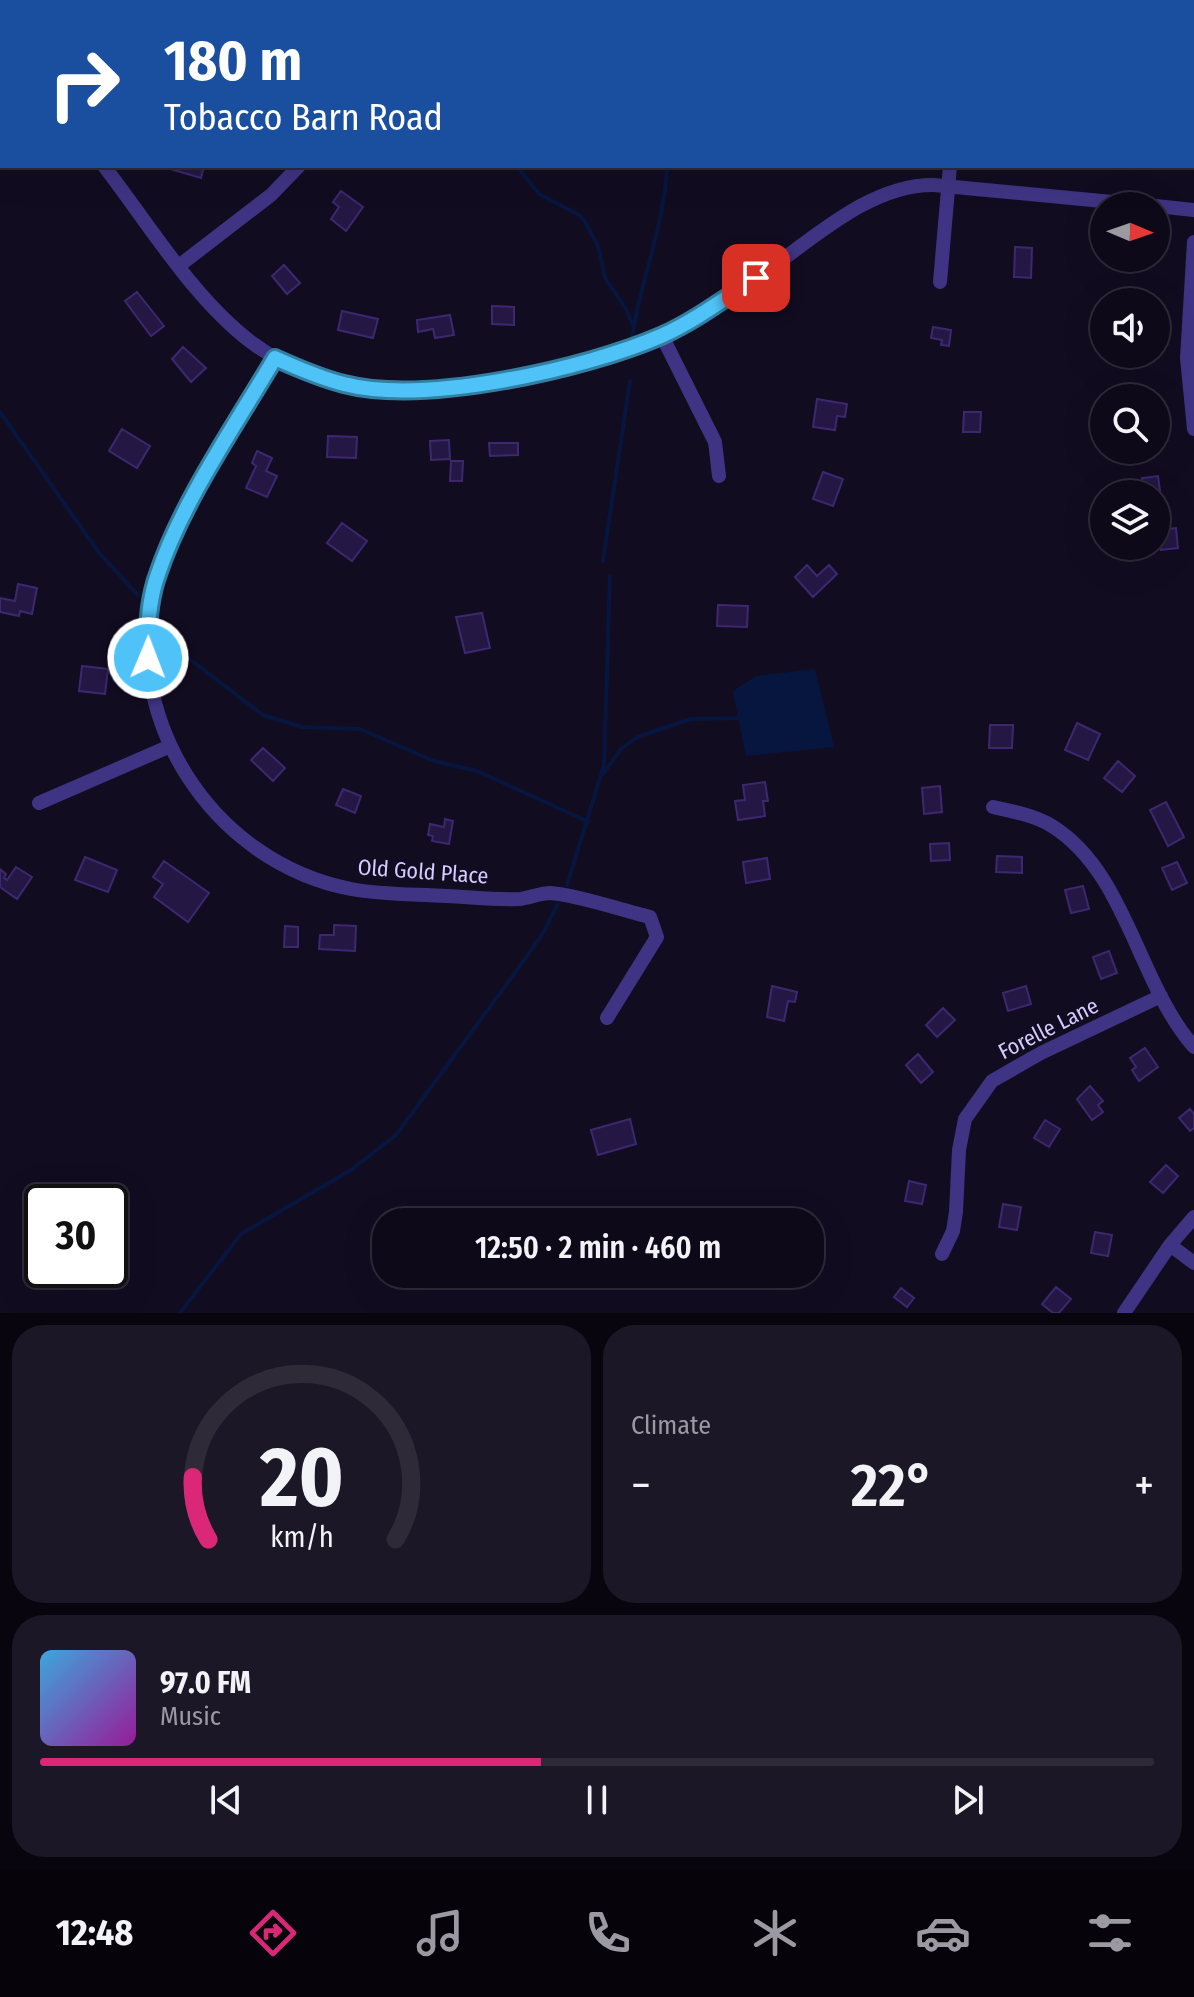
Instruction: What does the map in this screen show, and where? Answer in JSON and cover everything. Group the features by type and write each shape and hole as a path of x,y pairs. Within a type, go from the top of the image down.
{"street":[{"path":"106,168 223,317 275,358 345,385 395,391 447,388 519,377 662,336 871,202 919,185 1090,200"},
{"path":"180,265 271,195 297,168"},
{"path":"940,282 950,168"},
{"path":"1170,208 1194,210"},
{"path":"1194,242 1187,358 1194,429"},
{"path":"662,336 715,442 719,476"},
{"name":"Old Gold Place","path":"275,358 182,519 157,576 147,633 148,658 150,683 168,747 197,793 224,823 264,854 318,880 373,892 522,899 550,893 650,917 657,937 607,1018"},
{"path":"39,803 168,747"},
{"path":"993,807 1049,824 1080,847 1100,874 1161,996 1194,1047"},
{"name":"Forelle Lane","path":"942,1254 953,1231 959,1150 965,1119 992,1081 1041,1053 1161,996"},
{"path":"1124,1313 1170,1245 1194,1217"},
{"path":"1170,1245 1194,1263"}],"water":[{"path":"815,669 834,747 746,756 733,693 736,689 756,676"}],"building":[{"path":"167,168 204,168 201,178"},
{"path":"341,191 363,207 346,231 331,219 339,207 333,202"},
{"path":"1015,247 1032,248 1031,278 1014,277"},
{"path":"284,265 300,283 287,294 272,276"},
{"path":"137,292 164,326 151,336 125,301"},
{"path":"492,306 514,307 514,325 492,324"},
{"path":"342,311 378,319 373,338 338,330"},
{"path":"450,315 454,335 435,338 433,329 418,332 417,320"},
{"path":"933,327 951,330 949,346 941,345 942,340 931,338"},
{"path":"183,347 206,368 191,382 172,359"},
{"path":"817,399 847,404 845,417 837,416 835,430 813,427"},
{"path":"964,412 981,412 980,432 963,432"},
{"path":"122,429 150,446 137,468 109,451"},
{"path":"328,436 357,437 356,458 327,457"},
{"path":"449,440 450,459 431,460 430,441"},
{"path":"489,443 518,443 518,455 490,456"},
{"path":"257,451 272,458 266,471 277,476 267,497 246,488 256,466 252,463"},
{"path":"451,461 463,461 462,481 450,481"},
{"path":"823,472 843,479 833,506 813,499"},
{"path":"1158,476 1159,480 1142,480"},
{"path":"342,523 367,541 352,561 327,543"},
{"path":"1176,528 1178,548 1170,549 1170,529"},
{"path":"807,565 817,576 829,565 837,574 813,597 795,577"},
{"path":"18,584 37,588 32,614 20,611 19,616 0,612 0,598 15,601"},
{"path":"718,605 748,606 747,627 717,626"},
{"path":"482,613 490,648 465,653 456,617"},
{"path":"82,666 108,669 105,694 79,691"},
{"path":"1077,723 1100,734 1088,760 1065,750"},
{"path":"990,725 1013,725 1012,748 989,748"},
{"path":"263,748 285,768 273,781 251,760"},
{"path":"1118,761 1135,776 1122,792 1104,778"},
{"path":"765,782 768,801 763,801 765,816 738,820 735,801 745,800 743,785"},
{"path":"940,786 942,812 924,814 922,788"},
{"path":"343,789 361,796 355,813 336,805"},
{"path":"1166,802 1184,837 1168,846 1150,810"},
{"path":"445,819 453,821 449,844 432,841 433,836 428,835 430,824 444,827"},
{"path":"949,843 950,860 931,861 930,844"},
{"path":"997,856 1022,857 1022,873 996,872"},
{"path":"85,857 117,870 108,892 75,880"},
{"path":"767,858 770,879 746,883 743,862"},
{"path":"164,861 209,893 188,922 154,897 163,884 153,877"},
{"path":"1177,862 1187,883 1172,890 1162,868"},
{"path":"16,867 32,877 17,899 0,887 0,869 7,880"},
{"path":"1083,886 1089,909 1071,913 1065,890"},
{"path":"334,925 356,926 355,951 319,949 320,935 334,935"},
{"path":"285,926 298,927 298,947 284,947"},
{"path":"1109,951 1117,973 1101,979 1093,957"},
{"path":"772,986 797,992 795,1002 788,1001 784,1021 767,1017"},
{"path":"1026,986 1031,1004 1008,1011 1003,993"},
{"path":"943,1008 955,1020 937,1037 926,1025"},
{"path":"1145,1048 1158,1067 1139,1081 1132,1070 1136,1067 1130,1058"},
{"path":"918,1054 933,1072 921,1083 906,1065"},
{"path":"1090,1086 1103,1101 1098,1105 1103,1112 1092,1120 1077,1099"},
{"path":"1190,1109 1194,1114 1194,1128 1190,1131 1179,1118"},
{"path":"630,1119 636,1144 598,1155 591,1130"},
{"path":"1045,1120 1060,1129 1049,1147 1034,1138"},
{"path":"1166,1165 1178,1176 1163,1193 1150,1182"},
{"path":"909,1181 926,1185 922,1204 905,1201"},
{"path":"1003,1204 1021,1207 1017,1230 999,1227"},
{"path":"1095,1232 1112,1235 1108,1256 1091,1253"},
{"path":"1056,1287 1071,1299 1059,1313 1053,1313 1042,1304"},
{"path":"901,1288 914,1298 907,1307 894,1297"}],"waterway":[{"path":"519,168 539,194 579,215 585,222 598,246 605,278 634,327"},
{"path":"632,337 662,209 667,168"},
{"path":"603,561 630,381"},
{"path":"0,412 99,553 138,595"},
{"path":"567,885 604,765 610,576"},
{"path":"161,625 179,651 263,715 302,727 360,729 434,761 477,771 589,822"},
{"path":"603,774 621,749 637,737 691,719 742,718"},
{"path":"180,1313 241,1234 351,1170 396,1135 543,933 557,905"}],"route":[{"path":"148,658 150,607 166,552 275,358 345,385 395,391 447,388 519,377 662,336 756,278"}]}
